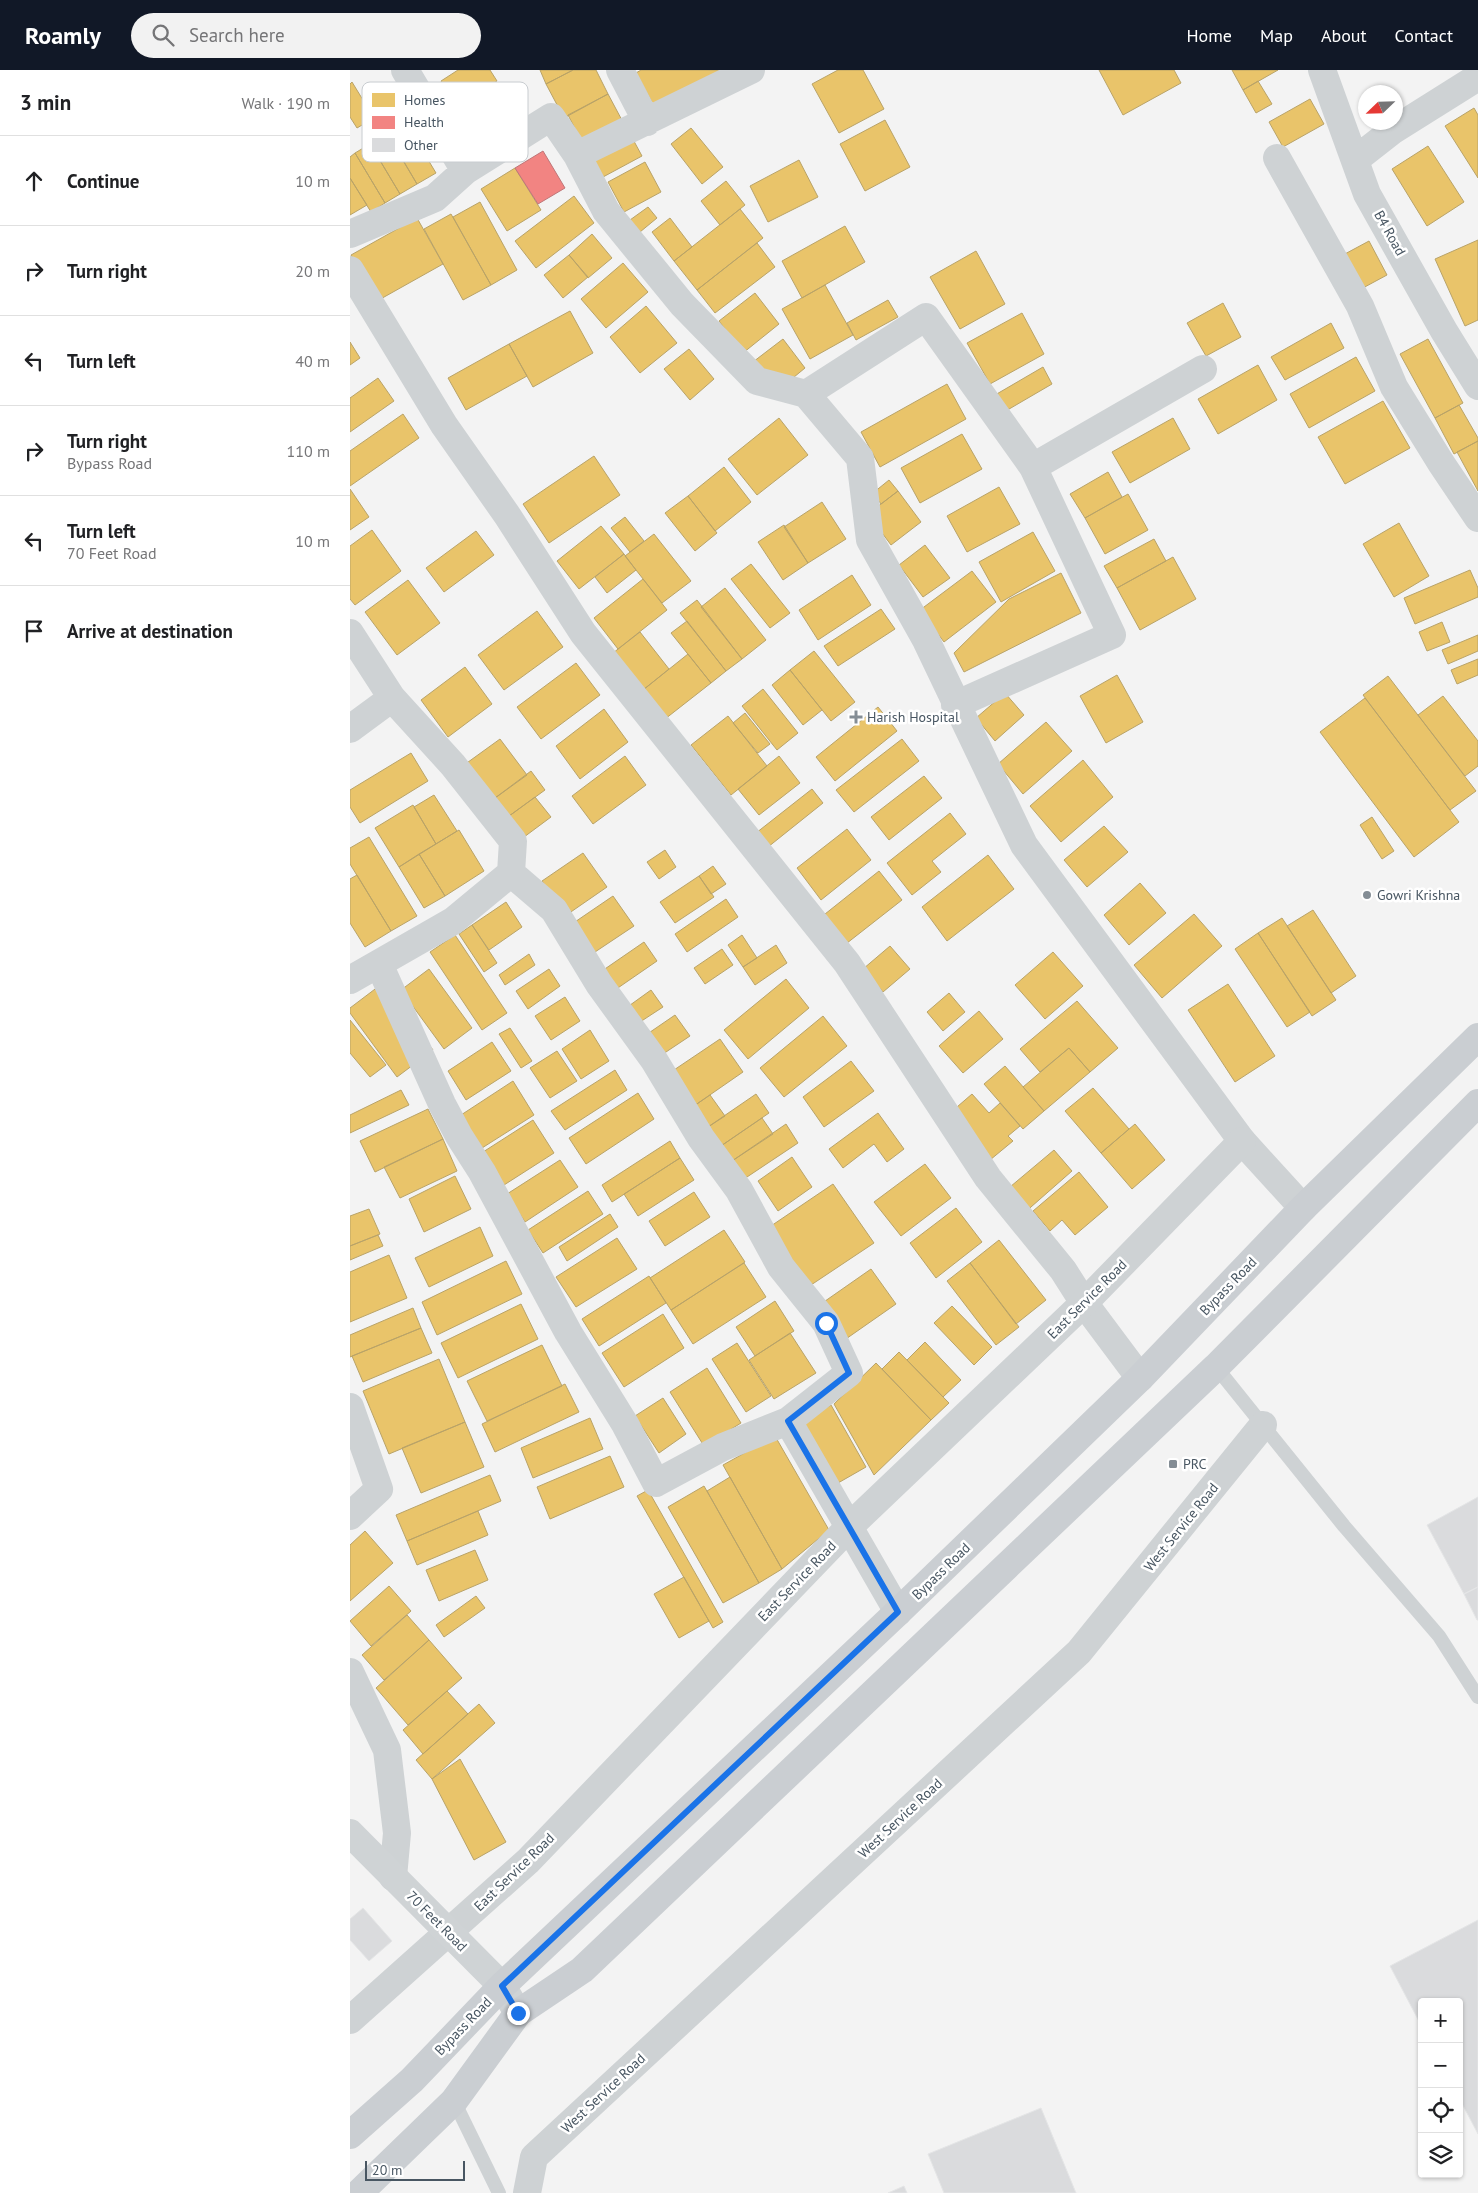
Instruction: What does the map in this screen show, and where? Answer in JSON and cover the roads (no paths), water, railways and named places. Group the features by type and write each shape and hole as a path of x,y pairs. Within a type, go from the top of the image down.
{"main road":[{"name":"Bypass Road","path":"350,2135 412,2080 502,1986 898,1612 1140,1378 1303,1208 1478,1037"},
{"path":"359,2193 454,2101 518,2013 582,1970 1216,1367 1478,1103"},
{"name":"70 Feet Road","path":"350,1833 502,1986 518,2013"}],"street":[{"path":"405,70 412,82"},
{"path":"620,70 647,122"},
{"path":"577,155 751,70"},
{"name":"B4 Road","path":"1322,70 1368,194 1444,331 1478,386"},
{"path":"1355,160 1392,131 1478,77"},
{"path":"528,131 551,117 577,155 606,211 682,304 756,380 806,394 860,458 870,540 926,640 955,705 1024,845 1242,1141 1303,1208"},
{"path":"1277,158 1360,306 1394,387 1478,518"},
{"path":"460,162 465,170"},
{"path":"350,234 435,198 465,170 478,162"},
{"path":"350,270 444,425 507,515 583,633 847,963 988,1178 1063,1270 1084,1303 1140,1378"},
{"path":"806,394 926,317 1033,467 1112,635 955,705"},
{"path":"1033,467 1203,369"},
{"path":"350,633 392,698 453,765 513,841 511,873 453,921 350,980"},
{"path":"350,729 392,698"},
{"path":"379,964 442,1104 459,1136 482,1172 568,1332 625,1424 656,1483 723,1447 788,1421 849,1373 826,1323 781,1266 739,1190 701,1138 654,1060 599,984 554,910 511,873"},
{"name":"East Service Road","path":"350,2020 528,1861 850,1526 1084,1303 1242,1141"},
{"path":"350,1407 379,1489 350,1516"},
{"path":"788,1421 898,1612"},
{"name":"West Service Road","path":"527,2193 534,2157 1079,1652 1263,1425"},
{"path":"350,1672 388,1750 397,1833 393,1877"}],"lane":[{"path":"1216,1367 1344,1526 1439,1636 1478,1697"},
{"path":"454,2101 499,2193"}],"place":[{"name":"Harish Hospital","path":"856,717"},
{"name":"Gowri Krishna","path":"1367,895"},
{"name":"PRC","path":"1173,1464"}]}
